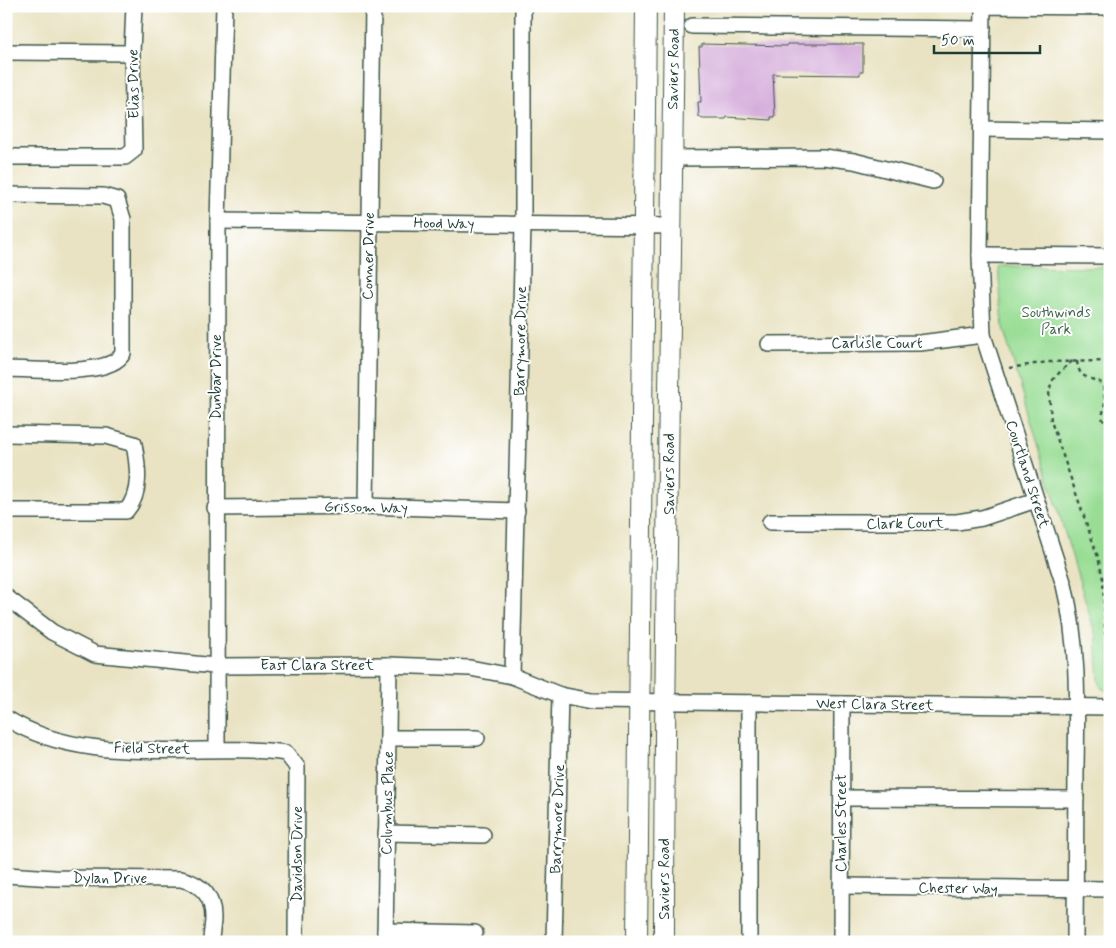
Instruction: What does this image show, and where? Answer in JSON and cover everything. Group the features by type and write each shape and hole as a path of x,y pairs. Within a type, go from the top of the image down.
{"main road":[{"name":"Saviers Road","path":"637,942 646,6"},
{"name":"Saviers Road","path":"664,942 664,702 669,542 670,226 674,6"}],"street":[{"name":"Elias Drive","path":"6,157 125,157 134,150 132,53 134,6"},
{"name":"Dunbar Drive","path":"217,748 215,508 218,221 224,6"},
{"name":"Conner Drive","path":"366,506 368,221 373,6"},
{"name":"Barrymore Drive","path":"512,676 523,225 523,6"},
{"path":"983,6 1110,8"},
{"name":"Courtland Street","path":"983,6 980,254 983,335 1064,585 1072,616 1076,645 1077,707 1075,942"},
{"path":"692,26 983,29"},
{"path":"6,52 132,53"},
{"path":"982,129 1110,131"},
{"path":"672,158 823,157 854,161 886,171 933,181"},
{"path":"6,194 103,196 117,200 123,219 123,353 120,358 109,365 90,369 6,369"},
{"name":"Hood Way","path":"218,221 368,221 670,226"},
{"path":"980,254 1110,256"},
{"name":"Carlisle Court","path":"770,344 920,343 983,335"},
{"path":"6,434 106,436 134,444 137,459 137,487 134,502 126,512 6,511"},
{"name":"Clark Court","path":"770,522 957,522 982,518 1036,500"},
{"name":"Grissom Way","path":"215,508 366,506 517,512"},
{"name":"East Clara Street","path":"6,597 52,632 95,654 215,666 389,665 470,668 512,676 560,695 592,701 640,702"},
{"name":"Columbus Place","path":"385,937 389,665"},
{"name":"Barrymore Drive","path":"554,942 560,695"},
{"name":"West Clara Street","path":"640,702 1110,707"},
{"path":"749,703 749,942"},
{"name":"Charles Street","path":"841,942 842,704"},
{"name":"Field Street","path":"6,718 39,734 68,744 147,750 258,749 286,753 298,766"},
{"path":"388,738 477,738"},
{"name":"Davidson Drive","path":"296,942 298,766"},
{"path":"842,798 1076,799"},
{"path":"386,833 483,835"},
{"name":"Dylan Drive","path":"6,875 54,878 181,879 196,883 207,896 213,918 211,942"},
{"name":"Chester Way","path":"841,886 1110,889"},
{"path":"385,937 476,932"}],"path":[{"path":"1072,361 1058,373 1051,386 1051,421 1098,557 1103,579 1105,633 1110,650"},
{"path":"996,371 1023,365 1072,361 1110,361"},
{"path":"1077,361 1078,372 1081,375 1103,384 1110,384"},
{"path":"1103,384 1105,398 1102,418 1110,430"}],"green space":[{"name":"Southwinds Park","path":"998,266 1110,267 1110,692 1101,688 1096,636 1003,328"}],"building":[{"path":"702,44 787,46 787,44 863,44 863,72 860,72 860,75 773,74 775,117 771,117 771,120 727,117 726,119 703,119 699,117 698,102 701,102 699,47 702,47"}]}
